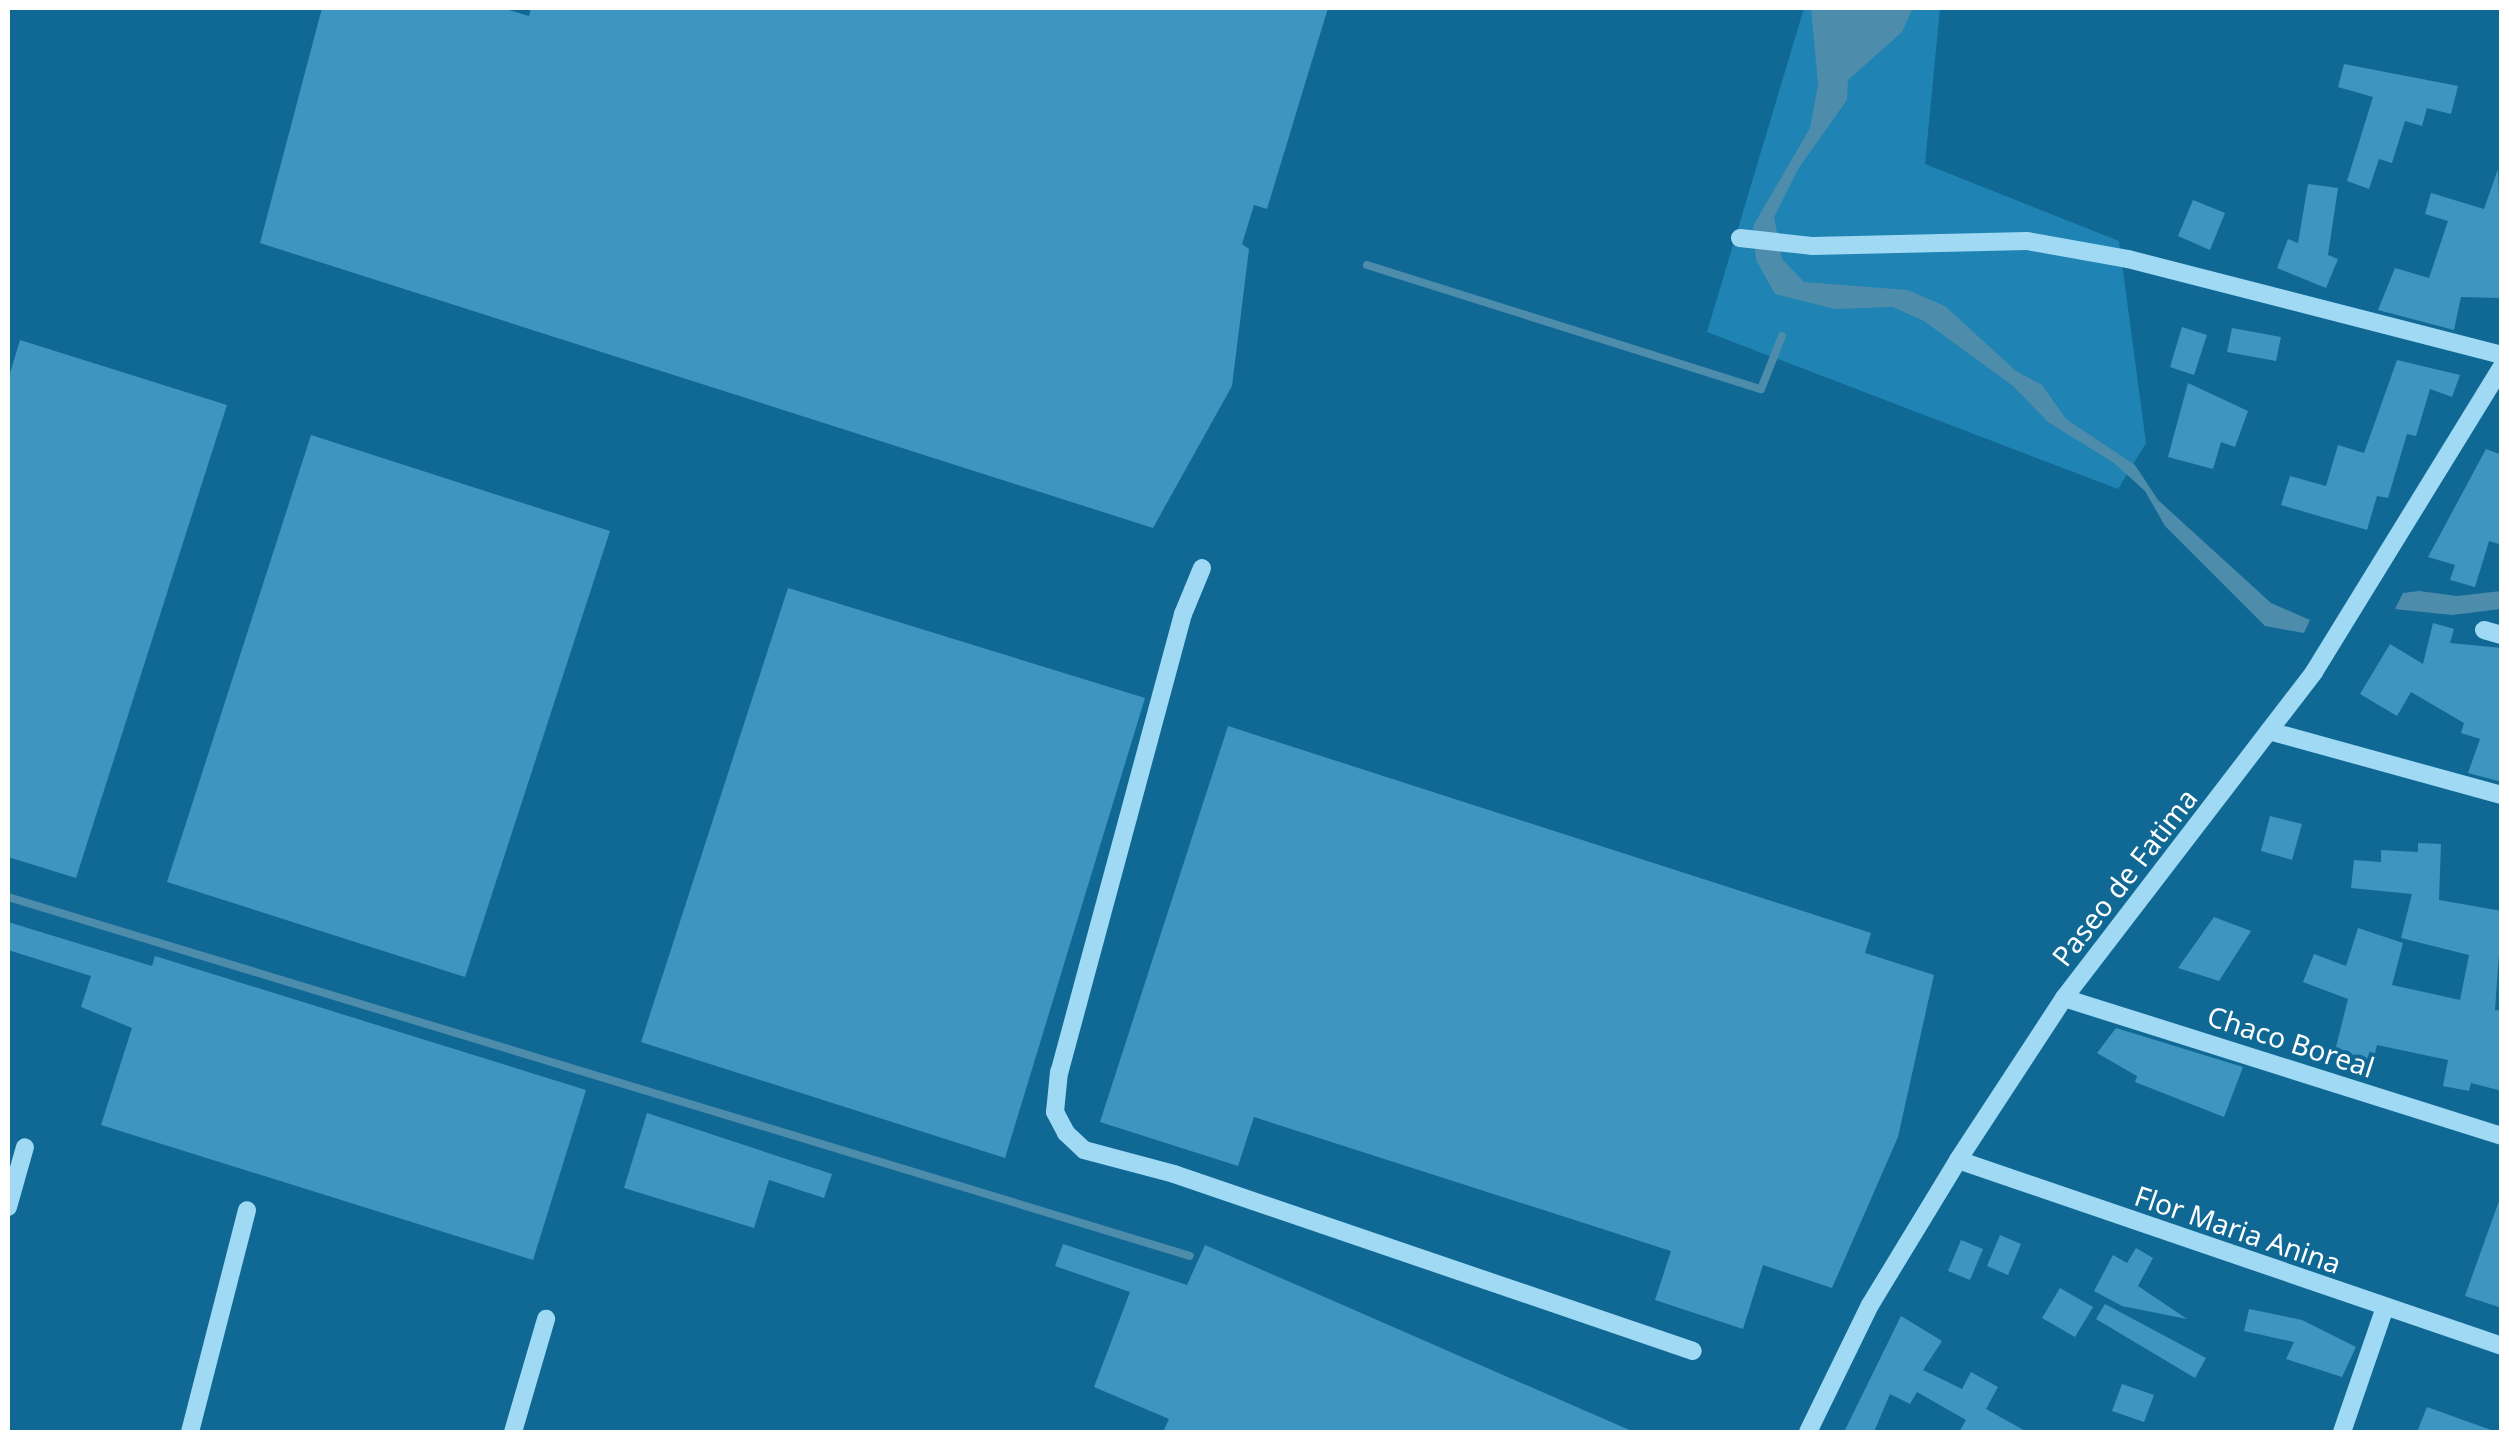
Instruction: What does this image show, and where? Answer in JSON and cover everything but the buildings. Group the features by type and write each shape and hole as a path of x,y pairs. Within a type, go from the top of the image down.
{"street":[{"path":"1740,238 1812,246 2027,242 2128,259 2502,355"},
{"name":"Paseo de Fatima","path":"1808,1432 1870,1305 1958,1160 2064,998 2314,672 2502,366"},
{"path":"1202,568 1183,614 1059,1072 1056,1112 1066,1133 1084,1150 1174,1174 1693,1351"},
{"path":"2269,731 2502,795"},
{"name":"Chaco Boreal","path":"2064,998 2502,1136"},
{"path":"8,1206 25,1148"},
{"name":"Flor Maria Anina","path":"1958,1160 2384,1310 2502,1346"},
{"path":"190,1432 246,1210"},
{"path":"2342,1432 2384,1310"},
{"path":"513,1432 546,1319"}],"shaded area":[{"path":"1804,8 1940,8 1925,164 2119,241 2146,443 2118,489 1707,332"},
{"path":"1811,8 1913,8 1902,32 1848,80 1847,100 1798,169 1774,217 1782,259 1804,282 1908,290 1945,306 2016,371 2042,385 2066,419 2135,465 2158,500 2271,603 2310,620 2304,633 2265,626 2165,526 2145,491 2114,463 2048,422 2013,386 1924,321 1893,307 1835,309 1775,294 1756,260 1753,226 1810,128 1818,84"},
{"path":"2501,591 2501,609 2452,615 2395,609 2403,593 2457,596"}],"waterway":[{"path":"1367,265 1761,389 1782,336"},
{"path":"8,897 1190,1256"}]}
